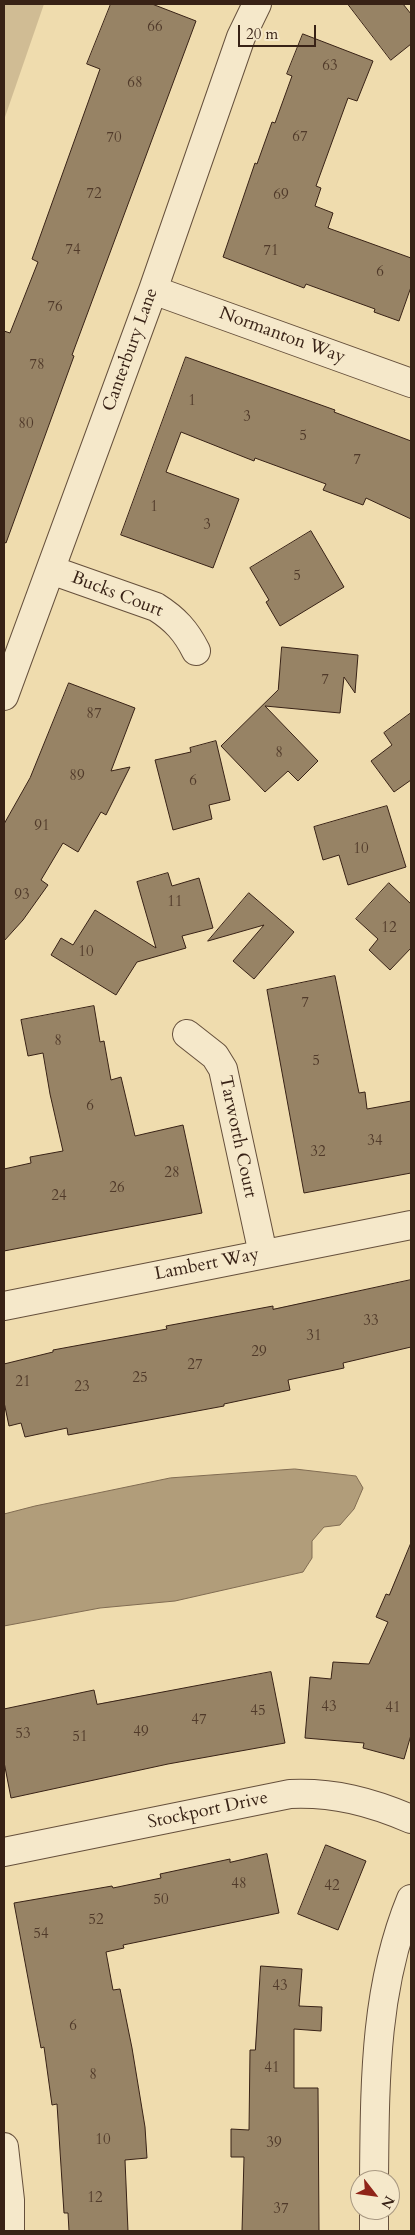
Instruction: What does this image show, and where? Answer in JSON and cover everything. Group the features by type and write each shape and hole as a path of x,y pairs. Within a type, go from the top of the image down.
{"street":[{"name":"Canterbury Lane","path":"4,696 152,290 241,37 257,4"},
{"name":"Normanton Way","path":"152,290 411,383"},
{"name":"Bucks Court","path":"51,570 156,607 171,617 186,632 196,651"},
{"name":"Tarworth Court","path":"187,1034 215,1056 223,1069 263,1254"},
{"name":"Lambert Way","path":"4,1306 411,1225"},
{"name":"Stockport Drive","path":"4,1852 290,1794 330,1794 352,1798 411,1819"},
{"path":"374,2170 374,2092 379,2022 396,1938 411,1899"},
{"path":"4,2147 10,2200 10,2231"}],"shaded area":[{"path":"4,4 44,4 4,120"},
{"path":"295,1469 356,1476 363,1488 354,1509 340,1525 324,1527 312,1541 312,1558 303,1572 175,1601 100,1608 4,1626 4,1514 170,1478"}],"building":[{"path":"111,4 152,4 196,21 72,355 74,356 6,543 4,542 4,331 10,333 38,262 32,259 100,69 87,64"},
{"path":"348,4 403,4 411,14 411,44 391,60"},
{"path":"303,34 373,61 357,101 348,98 316,186 321,188 315,206 333,213 328,228 411,258 411,287 399,321 374,312 375,309 306,284 304,288 223,257 255,163 257,164 272,122 275,123 292,76 287,74"},
{"path":"186,357 335,410 334,412 411,441 411,519 366,498 363,505 323,490 326,484 255,458 254,461 181,432 166,472 239,499 213,568 121,535"},
{"path":"311,531 344,587 280,626 266,602 269,600 250,568"},
{"path":"282,647 358,655 355,693 344,677 340,713 265,706 318,761 298,781 288,771 265,792 221,746 278,690"},
{"path":"69,683 135,708 111,771 130,767 106,815 101,812 78,852 63,843 41,880 48,885 23,920 4,941 4,824 30,778"},
{"path":"411,713 411,780 394,792 371,761 392,745 384,733"},
{"path":"216,741 230,800 209,805 212,819 173,830 155,760 191,752 190,748"},
{"path":"387,806 406,867 348,885 339,855 323,860 314,827"},
{"path":"168,873 172,886 199,878 213,928 182,936 186,948 137,962 116,995 51,955 61,938 73,945 95,910 156,948 137,882"},
{"path":"389,883 411,904 411,948 390,970 369,950 378,939 356,919"},
{"path":"249,893 294,932 254,979 233,961 264,925 208,941"},
{"path":"335,976 359,1093 365,1092 367,1109 411,1101 411,1173 304,1193 267,990"},
{"path":"94,1006 100,1042 104,1041 111,1080 121,1077 135,1136 183,1125 202,1213 4,1251 4,1169 31,1163 30,1157 63,1151 43,1053 28,1056 21,1020"},
{"path":"411,1280 411,1347 343,1363 344,1368 288,1380 290,1390 224,1404 224,1406 68,1435 67,1428 25,1437 21,1423 9,1426 4,1402 4,1364 53,1352 53,1350 167,1329 166,1326 273,1306 273,1309"},
{"path":"411,1543 411,1735 404,1759 363,1748 364,1743 305,1738 310,1677 331,1679 333,1662 369,1664 388,1622 376,1617 386,1594 389,1595"},
{"path":"271,1672 285,1743 168,1764 11,1798 4,1762 4,1709 94,1690 97,1704"},
{"path":"326,1845 366,1861 338,1930 298,1914"},
{"path":"267,1854 279,1913 123,1945 124,1948 106,1952 113,1990 120,1989 132,2048 145,2127 147,2158 125,2160 128,2231 69,2231 68,2213 64,2213 57,2104 52,2105 44,2047 41,2048 14,1903 112,1886 113,1888 161,1878 160,1874 230,1859 230,1862"},
{"path":"261,1966 302,1969 299,2006 322,2007 321,2031 294,2029 294,2088 318,2088 319,2231 242,2231 244,2157 231,2157 231,2129 249,2130 250,2050 255,2050"}]}
